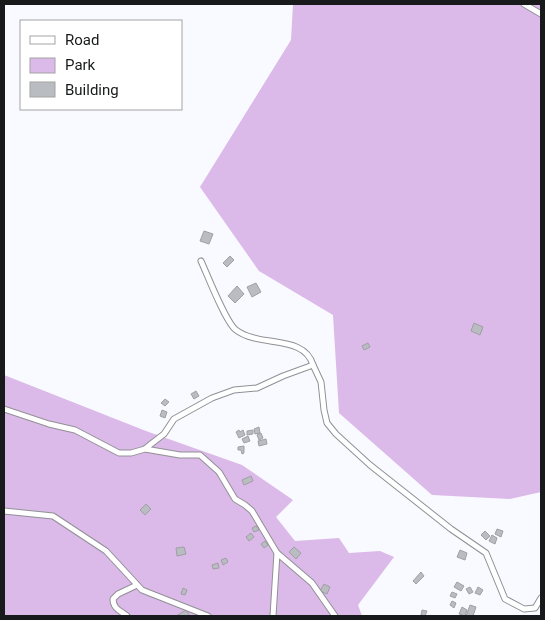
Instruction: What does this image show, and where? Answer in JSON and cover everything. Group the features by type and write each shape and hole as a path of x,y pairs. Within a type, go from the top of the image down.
{"street":[{"path":"524,4 541,14"},
{"path":"201,260 223,310 235,330 256,340 295,345 310,355 321,382 327,423 336,434 370,465 451,530 486,552 505,599 529,610 535,608 541,598"},
{"path":"4,409 49,424 75,430 119,453 131,453 145,448 164,434 174,420 212,398 234,390 257,388 313,365"},
{"path":"145,448 180,455 200,455 219,472 235,500 245,504 252,511 277,553 312,582 335,616"},
{"path":"4,511 39,513 61,520 106,551 142,590 208,616"},
{"path":"274,616 277,553"},
{"path":"127,616 117,610 113,600 118,594 137,585"}],"green space":[{"path":"293,4 541,4 541,492 510,499 432,495 339,413 333,315 259,271 200,187 291,40"},
{"path":"4,375 146,431 242,465 293,500 276,517 295,541 339,538 349,553 380,551 394,557 358,605 362,616 4,616"}],"building":[{"path":"204,231 213,234 209,244 200,241"},
{"path":"230,256 234,260 227,267 223,263"},
{"path":"256,283 261,292 252,297 247,287"},
{"path":"237,286 244,294 235,303 228,296"},
{"path":"474,323 483,327 480,335 471,331"},
{"path":"368,343 370,347 364,350 362,346"},
{"path":"196,391 199,396 194,399 191,394"},
{"path":"165,399 169,402 165,406 161,403"},
{"path":"162,410 167,412 165,418 160,416"},
{"path":"259,427 260,433 255,434 254,429"},
{"path":"239,430 240,432 243,430 245,435 239,438 236,432"},
{"path":"253,430 253,434 247,435 247,431"},
{"path":"261,433 263,438 259,440 257,435"},
{"path":"248,436 250,441 244,443 242,439"},
{"path":"266,439 267,444 259,446 258,441"},
{"path":"244,446 244,453 242,454 238,447"},
{"path":"251,476 253,481 244,485 242,480"},
{"path":"146,504 151,509 145,515 140,510"},
{"path":"256,526 259,530 254,532 252,528"},
{"path":"497,529 503,531 501,537 495,534"},
{"path":"485,531 490,536 486,540 481,535"},
{"path":"251,533 254,537 249,541 246,537"},
{"path":"492,535 497,538 495,544 489,541"},
{"path":"265,541 268,545 264,548 261,544"},
{"path":"184,547 186,554 177,556 176,548"},
{"path":"294,547 301,553 296,559 289,552"},
{"path":"460,550 467,553 465,560 457,557"},
{"path":"226,558 228,562 223,565 221,560"},
{"path":"218,563 219,568 213,569 212,565"},
{"path":"421,572 424,576 416,584 413,581"},
{"path":"457,582 464,586 461,591 454,587"},
{"path":"324,584 330,587 327,594 320,591"},
{"path":"470,587 473,592 469,594 466,589"},
{"path":"478,587 483,590 480,595 475,593"},
{"path":"183,588 187,590 185,595 181,594"},
{"path":"452,592 457,594 455,598 450,596"},
{"path":"452,601 456,603 454,608 450,605"},
{"path":"470,605 476,607 473,616 466,616"},
{"path":"462,607 467,610 465,616 459,614"},
{"path":"186,610 190,616 176,616"},
{"path":"422,610 427,611 425,616 421,615"}]}
